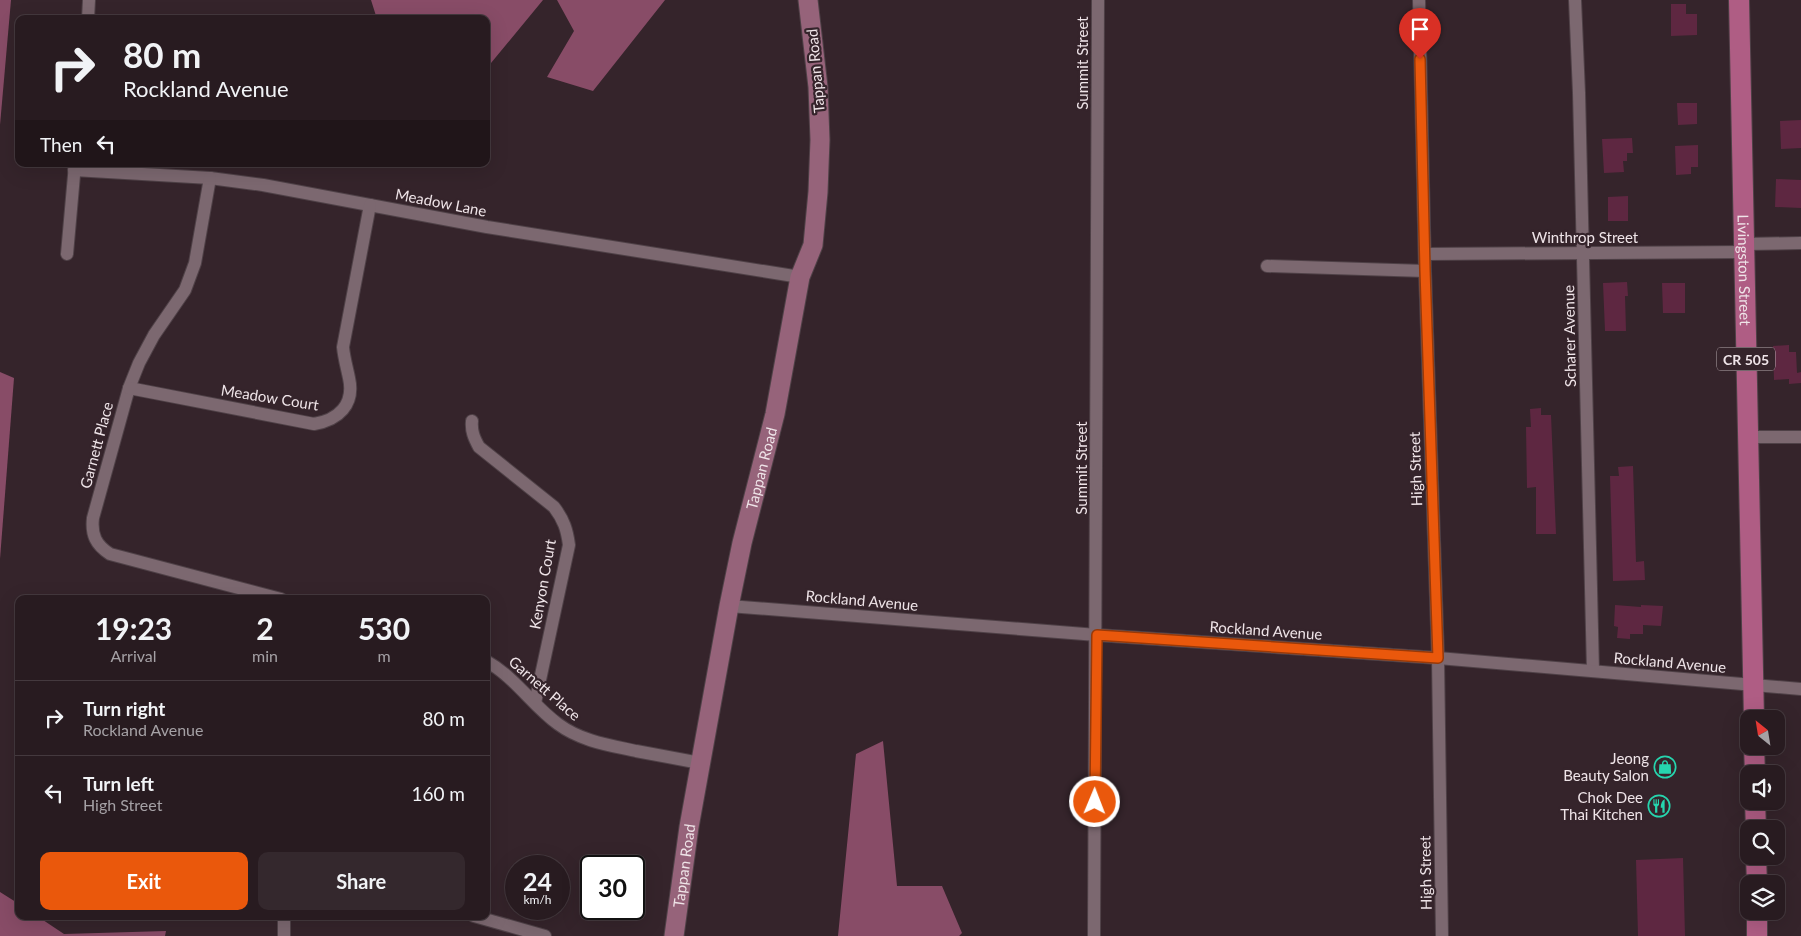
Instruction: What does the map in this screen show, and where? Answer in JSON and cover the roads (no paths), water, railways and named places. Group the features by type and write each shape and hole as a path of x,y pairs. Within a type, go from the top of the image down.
{"main road":[{"name":"Livingston Street","path":"1739,0 1754,710"},
{"path":"1757,920 1757,936"}],"street":[{"path":"88,15 90,0"},
{"name":"Tappan Road","path":"674,936 689,827 729,606 742,543 775,414 800,277 813,245 820,140 818,87 808,0"},
{"name":"Summit Street","path":"1094,936 1097,635 1098,0"},
{"name":"High Street","path":"1419,0 1425,270 1438,658 1442,936"},
{"name":"Scharer Avenue","path":"1575,0 1593,672"},
{"path":"66,254 74,167"},
{"name":"Meadow Lane","path":"74,167 210,178 263,185 487,227 800,277"},
{"name":"Garnett Place","path":"210,178 195,263 185,290 154,335 139,363 129,388 93,518 92,529 95,540 102,549 110,554 266,595"},
{"name":"Meadow Court","path":"129,388 314,424 334,418 346,406 351,390 344,361 343,347 370,205"},
{"name":"Winthrop Street","path":"1425,254 1583,253 1745,248 1801,243"},
{"path":"1267,266 1425,270"},
{"name":"Kenyon Court","path":"472,421 474,438 479,447 554,507 563,519 568,532 568,545 535,703"},
{"path":"1747,437 1801,437"},
{"name":"Rockland Avenue","path":"729,606 1097,635 1438,658 1801,689"},
{"name":"Garnett Place","path":"490,664 514,682 558,724 576,736 597,743 700,764"},
{"path":"284,920 284,936"},
{"path":"488,920 545,936"}],"place":[{"name":"Jeong Beauty Salon","path":"1665,767"},
{"name":"Chok Dee Thai Kitchen","path":"1659,806"}]}
